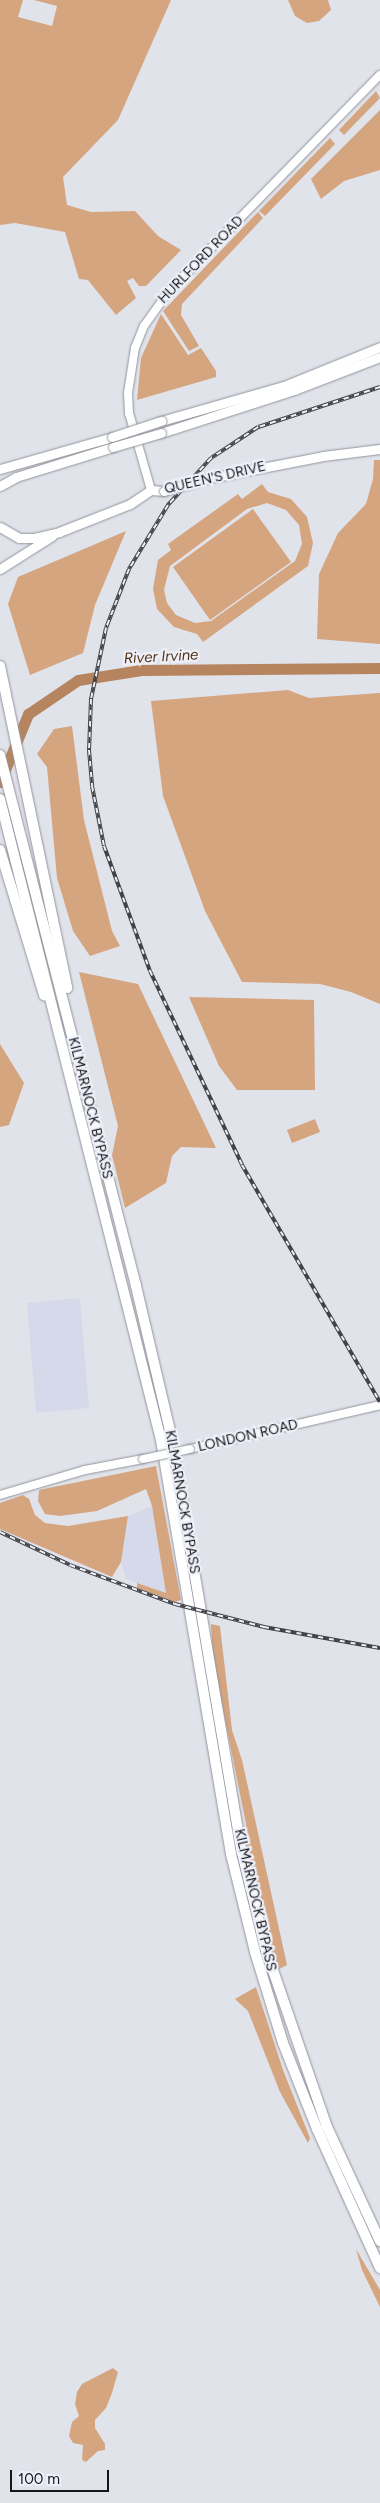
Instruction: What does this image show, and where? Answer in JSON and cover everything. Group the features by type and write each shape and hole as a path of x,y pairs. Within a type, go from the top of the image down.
{"highway":[{"path":"0,666 92,1136"},
{"name":"KILMARNOCK BYPASS","path":"0,755 18,820 161,1440 231,1854 255,1952 286,2051 380,2268"},
{"name":"KILMARNOCK BYPASS","path":"0,800 92,1136 172,1440 242,1852 265,1947 327,2127 380,2241"},
{"path":"1,854 92,1136"}],"main road":[{"name":"HURLFORD ROAD","path":"151,490 130,412 128,393 135,348 144,326 169,291 380,75"},
{"path":"0,469 284,386 380,347"},
{"path":"0,486 16,477 294,390 380,357"},
{"name":"QUEEN'S DRIVE","path":"0,527 13,536 24,539 59,532 130,504 151,490 164,491 210,478 354,451 380,449"},
{"name":"QUEEN'S DRIVE","path":"0,569 59,532"},
{"name":"LONDON ROAD","path":"0,1495 85,1470 190,1449 380,1405"}],"shaded area":[{"path":"0,0 23,0 18,17 52,26 57,6 34,0 171,0 118,120 63,177 67,205 91,212 135,211 158,236 181,250 146,286 139,286 133,278 127,281 136,298 116,315 88,280 79,279 65,232 15,223 0,225"},
{"path":"288,0 328,0 331,10 319,21 307,23 295,16"},
{"path":"376,91 380,98 344,135 339,130"},
{"path":"380,110 380,170 344,181 321,199 311,179"},
{"path":"330,138 335,144 265,216 259,211"},
{"path":"258,212 263,218 182,304 181,315 199,346 189,351 163,311"},
{"path":"161,314 188,355 201,348 216,371 216,377 137,400 141,358"},
{"path":"374,460 380,460 380,644 317,639 319,574 338,533 366,504 373,479"},
{"path":"262,484 268,492 291,499 307,517 313,543 308,566 203,642 197,634 174,627 157,609 153,589 158,560 171,550 168,544 238,494 242,499","holes":["267,503 286,510 299,525 302,544 295,561 211,621 195,623 176,615 167,603 164,590 170,566 247,509"]},
{"path":"253,509 291,562 210,620 173,567"},
{"path":"126,531 95,605 83,653 30,675 8,604 18,577"},
{"path":"288,690 309,698 380,693 380,1004 351,992 320,984 242,982 205,911 163,796 151,701"},
{"path":"72,726 84,820 112,931 120,946 90,956 73,931 57,878 47,767 37,754 54,729"},
{"path":"79,972 138,984 216,1148 181,1147 172,1156 166,1183 125,1208 112,1155 118,1126"},
{"path":"189,997 314,1000 315,1090 237,1090 219,1066"},
{"path":"0,1044 24,1083 9,1125 0,1127"},
{"path":"315,1119 320,1132 292,1143 287,1130"},
{"path":"80,1298 89,1408 36,1413 27,1303"},
{"path":"156,1466 181,1600 175,1602 137,1588 137,1583 166,1593 152,1506 146,1489 97,1511 60,1516 45,1514 38,1501 39,1490"},
{"path":"23,1495 29,1499 35,1515 45,1523 68,1526 128,1516 121,1562 112,1577 0,1529 0,1503"},
{"path":"152,1506 166,1593 126,1579 121,1562 128,1516"},
{"path":"211,1624 220,1626 232,1730 242,1760 287,1965 275,1971 244,1847 246,1824 213,1659"},
{"path":"256,1987 283,2070 310,2138 308,2143 280,2092 248,2011 235,1999"},
{"path":"356,2249 380,2290 380,2307 362,2270"},
{"path":"113,2368 118,2372 112,2393 106,2408 95,2420 95,2428 105,2444 105,2450 98,2451 86,2462 82,2460 83,2445 73,2443 69,2436 72,2422 79,2416 75,2404 77,2392 82,2384"}],"waterway":[{"name":"River Irvine","path":"0,782 28,714 78,680 141,670 380,668"}],"railway":[{"path":"380,387 258,427 211,458 168,505 129,569 106,628 91,699 89,750 92,786 104,846 150,971 242,1165 380,1402"},
{"path":"0,1532 70,1565 175,1604 264,1627 380,1648"}]}
